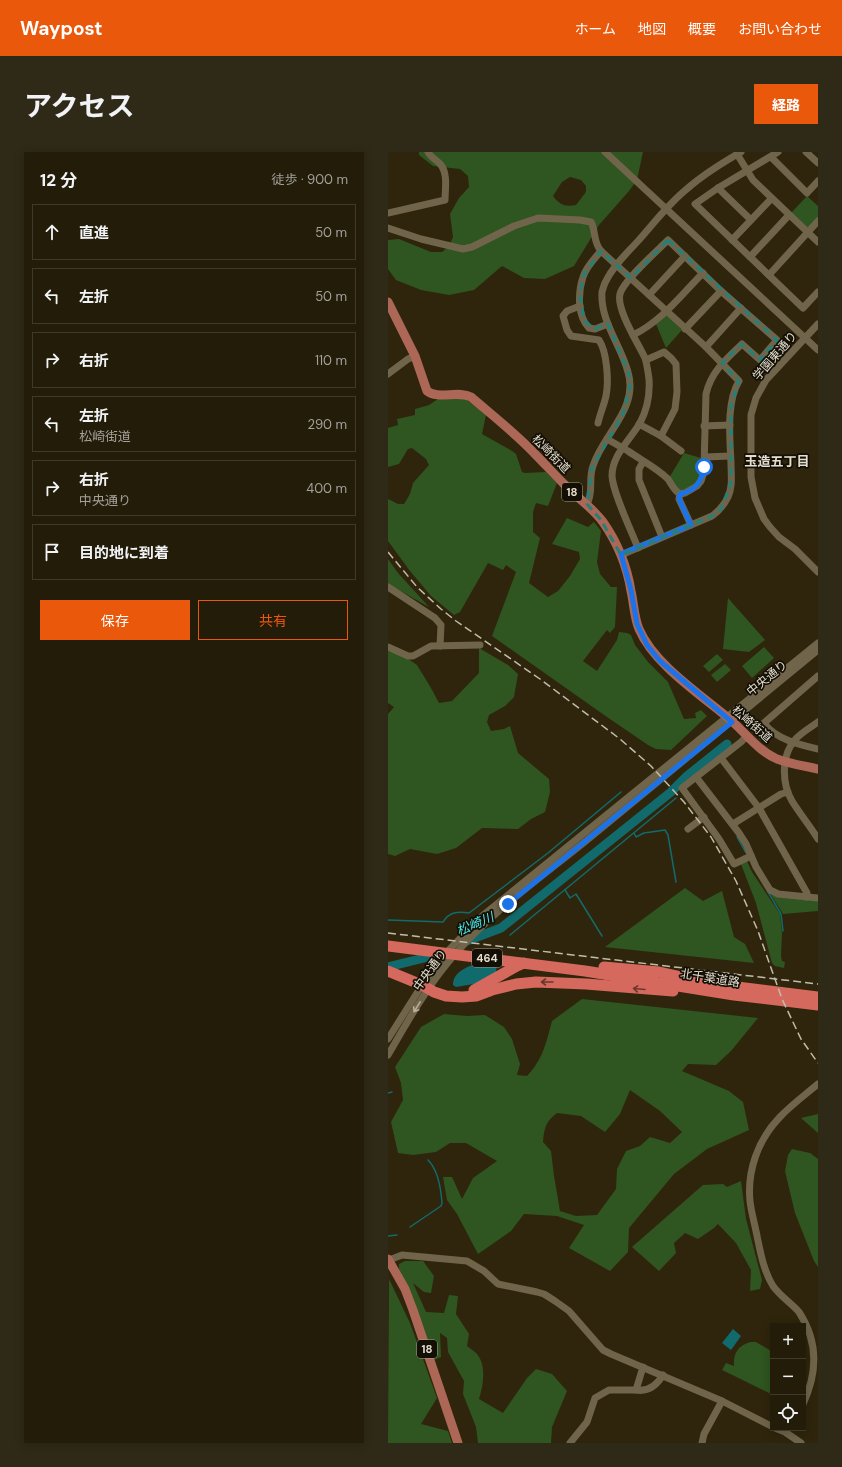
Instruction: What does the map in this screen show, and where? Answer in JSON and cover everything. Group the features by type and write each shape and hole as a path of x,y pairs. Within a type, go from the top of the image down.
{"highway":[{"name":"北千葉道路","path":"388,946 587,968 599,973 732,990 818,997"},
{"path":"420,985 460,992 474,990 517,966 529,961 545,960 587,968 659,972 718,985"},
{"path":"388,971 434,992 446,996 462,997 476,996 516,984 536,982 732,990"},
{"name":"北千葉道路","path":"599,973 625,974 718,985 745,996 818,1005"}],"main road":[{"name":"松崎街道","path":"388,302 415,356 425,387 429,393 436,395 463,394 471,397 534,452 565,485 587,504 604,524 615,540 621,554 631,590 637,624 647,645 660,661 768,754 786,762 818,769"},
{"name":"18","path":"388,1260 405,1289 414,1310 458,1443"}],"street":[{"path":"388,213 445,200 445,174 442,166 430,156 428,152"},
{"path":"605,152 818,350"},
{"path":"778,152 718,188 695,204 804,308 818,292"},
{"path":"806,152 818,164"},
{"path":"587,504 590,498 592,468 607,439 623,414 628,402 630,387 629,374 603,314 602,290 606,280 617,264 678,196 696,181 739,153 753,180 771,199 818,242"},
{"path":"771,157 807,193 818,181"},
{"path":"718,188 750,219"},
{"path":"732,240 750,219 771,199"},
{"path":"750,257 789,215"},
{"path":"388,228 422,239 463,249 472,247 514,226 538,218 591,222 594,227 597,247 706,347 739,381 735,387 732,399 730,425 732,483 721,509 712,516 621,554"},
{"path":"769,275 818,221"},
{"path":"638,548 613,483 613,468 622,448 639,424 647,405 649,389 646,360 621,308 619,296 621,289 668,240 777,340 760,360 742,344 722,363 708,383 704,426 704,467 701,481 691,489 680,494"},
{"path":"601,251 587,268 583,276 580,306 584,320 589,328 595,329 608,324"},
{"path":"649,294 685,256"},
{"path":"633,335 652,324 703,272"},
{"path":"685,329 721,290"},
{"path":"580,306 567,311 563,316 564,322 571,336 599,340 606,356 607,395 598,423"},
{"path":"706,347 741,308"},
{"name":"学園東通り","path":"818,324 766,380 756,398 751,420 751,477 757,505 770,527 779,537 795,549 818,572"},
{"path":"646,360 664,352 676,364 677,401 670,420 661,436"},
{"path":"388,374 408,359 415,356"},
{"path":"639,424 661,436 681,451"},
{"path":"704,426 730,425"},
{"path":"607,439 668,480 676,492 680,494"},
{"path":"704,457 730,456"},
{"path":"643,462 639,469 639,480 662,537"},
{"path":"680,494 679,499 691,525"},
{"path":"388,587 435,618 442,625 440,646"},
{"name":"中央通り","path":"388,1039 420,985 436,972 448,951 729,719 818,643"},
{"path":"388,647 408,656 413,656 431,646 480,645"},
{"name":"中央通り","path":"729,719 818,650"},
{"path":"818,676 765,721 765,724 774,732 793,742 818,749"},
{"path":"818,722 793,742 786,762 784,778 791,800 818,839"},
{"path":"747,736 682,788 704,817 734,864 751,856"},
{"path":"721,758 759,808 807,893 806,897"},
{"path":"696,776 746,844 760,874 770,890 774,893 818,898"},
{"path":"732,824 781,794 788,792"},
{"path":"688,829 704,817"},
{"name":"中央通り","path":"388,1055 420,985"},
{"path":"806,1398 814,1382 817,1366 818,1356 816,1343 808,1324 800,1312 774,1288 766,1271 752,1210 750,1192 752,1170 759,1148 765,1136 779,1118 818,1084"},
{"path":"388,1260 402,1255 467,1260 484,1271 498,1284 537,1292 555,1300 569,1311 603,1350 722,1401 770,1426"},
{"path":"636,1390 644,1367"},
{"path":"570,1443 587,1422 597,1396 609,1390 642,1390 653,1388 663,1376"},
{"path":"702,1443 704,1434 722,1401"},
{"path":"787,1431 801,1443"}],"highlighted area":[{"path":"668,240 777,340 760,360 742,344 722,363 739,381 731,406 731,483 721,509 712,516 621,555 601,520 587,504 592,468 623,414 630,387 629,374 608,324 594,329 584,320 580,295 583,276 601,251 631,278"}],"green space":[{"path":"419,152 643,152 637,180 599,225 574,266 545,279 524,278 502,266 474,290 449,295 421,290 396,280 388,269 388,240 399,239 431,252 442,252 449,246 453,237 450,214 459,198 469,187 468,176 460,169 433,166 419,155","holes":["570,177 581,180 586,186 586,192 576,205 563,205 553,196 562,182"]},
{"path":"807,196 818,206 818,218 809,228 791,213"},
{"path":"665,316 668,316 682,330 666,348 656,324"},
{"path":"464,398 486,415 482,434 516,454 522,472 546,472 557,483 548,506 536,503 533,512 533,532 540,538 529,583 548,597 558,591 570,576 580,559 579,552 552,544 567,518 588,527 594,522 601,531 597,562 600,574 611,587 617,587 615,627 610,633 607,630 583,661 597,671 617,640 619,632 631,635 635,645 648,662 668,682 684,719 696,718 695,713 701,710 707,716 671,750 656,749 648,745 492,636 516,572 506,565 503,570 488,563 460,612 454,615 431,596 388,541 388,499 398,504 404,504 410,494 413,483 429,465 426,459 412,448 408,449 399,464 388,467 388,428 398,425 397,419 415,415 415,409 429,405 438,399"},
{"path":"684,453 701,458 700,476 696,483 679,492 669,478"},
{"path":"388,559 398,573 429,607 388,584"},
{"path":"728,598 765,640 749,652 723,649"},
{"path":"388,646 417,665 439,703 452,701 479,673 479,648 508,665 518,674 514,697 505,706 489,715 487,722 491,731 504,729 510,726 518,753 549,779 550,792 545,812 531,819 518,829 482,828 456,848 437,854 410,849 395,856 388,854 388,714 394,707 388,703"},
{"path":"764,647 774,658 752,678 742,666"},
{"path":"717,654 723,660 709,672 703,666"},
{"path":"725,664 731,670 717,682 711,675"},
{"path":"750,713 758,721 757,722 772,733 764,743 750,730 748,717"},
{"path":"744,855 752,872 780,914 782,933 781,956 782,961 785,962 784,968 775,966 772,963 756,903 739,859"},
{"path":"685,888 703,901 722,891 734,937 745,944 754,963 605,947"},
{"path":"771,895 818,901 818,911 783,914"},
{"path":"582,999 758,1018 731,1051 716,1065 688,1064 682,1071 729,1091 743,1102 749,1130 707,1149 674,1174 629,1228 628,1252 610,1271 569,1248 584,1225 557,1216 524,1214 511,1231 478,1254 457,1214 447,1200 443,1177 452,1177 462,1199 473,1178 497,1161 466,1143 450,1143 436,1152 413,1155 398,1153 391,1122 403,1100 401,1083 395,1067 421,1027 444,1014 467,1016 485,1015 504,1027 512,1039 520,1064 517,1075 527,1076 537,1063 546,1044 552,1021","holes":["630,1090 660,1111 682,1132 670,1143 650,1137 640,1146 626,1151 617,1169 616,1189 597,1215 576,1216 560,1211 551,1151 543,1142 545,1129 550,1119 557,1113 581,1116 605,1132 620,1114"]},
{"path":"818,1114 818,1133 801,1118"},
{"path":"792,1149 810,1153 818,1159 818,1267 814,1261 795,1213 785,1171 788,1155"},
{"path":"741,1181 746,1219 762,1280 760,1289 750,1291 751,1270 736,1243 718,1224 698,1239 685,1233 674,1243 676,1253 659,1271 632,1247 703,1185 723,1184 727,1187"},
{"path":"405,1261 423,1261 434,1276 431,1293 424,1292 413,1283 426,1312 444,1313 449,1295 458,1296 456,1314 469,1334 467,1346 476,1353 482,1364 483,1382 479,1399 503,1413 527,1378 536,1369 552,1374 567,1391 552,1427 551,1443 478,1443 476,1427 463,1394 464,1381 448,1352 447,1338 440,1333 441,1357 434,1360 399,1269 399,1264"},
{"path":"389,1279 410,1323 437,1398 421,1424 448,1431 452,1443 388,1443"},
{"path":"750,1342 756,1342 770,1350 770,1394 722,1370 726,1363 734,1366 735,1354 742,1346"}],"water":[{"path":"479,962 497,964 496,973 474,984 456,987 453,985 458,973"},
{"path":"733,1329 741,1336 731,1350 722,1343"}],"waterway":[{"name":"松崎川","path":"464,942 501,928 671,792 687,776 727,744"},
{"path":"388,920 443,922 451,914 461,912 469,913 548,853 621,792"},
{"path":"510,935 676,798"},
{"path":"634,833 636,837 644,833 665,830 668,835 676,882"},
{"path":"737,837 746,853"},
{"path":"565,890 570,898 576,894 602,936"},
{"path":"768,892 781,914 783,931"},
{"name":"松崎川","path":"388,967 428,957 439,952"},
{"path":"388,1093 392,1092"},
{"path":"410,1227 441,1206 442,1203 437,1174 428,1160"},
{"path":"388,1236 397,1235"}],"railway":[{"path":"388,552 417,587 441,609 540,679 620,739 651,766 684,802 711,837 736,881 758,931 782,999 801,1039 818,1063"},
{"path":"388,933 818,984"}],"district":[{"name":"玉造五丁目","path":"777,461"}],"route":[{"path":"508,904 732,722 660,661 647,645 637,624 631,590 621,554 691,525 679,499 680,494 685,493 697,486 701,481 704,467"}]}
